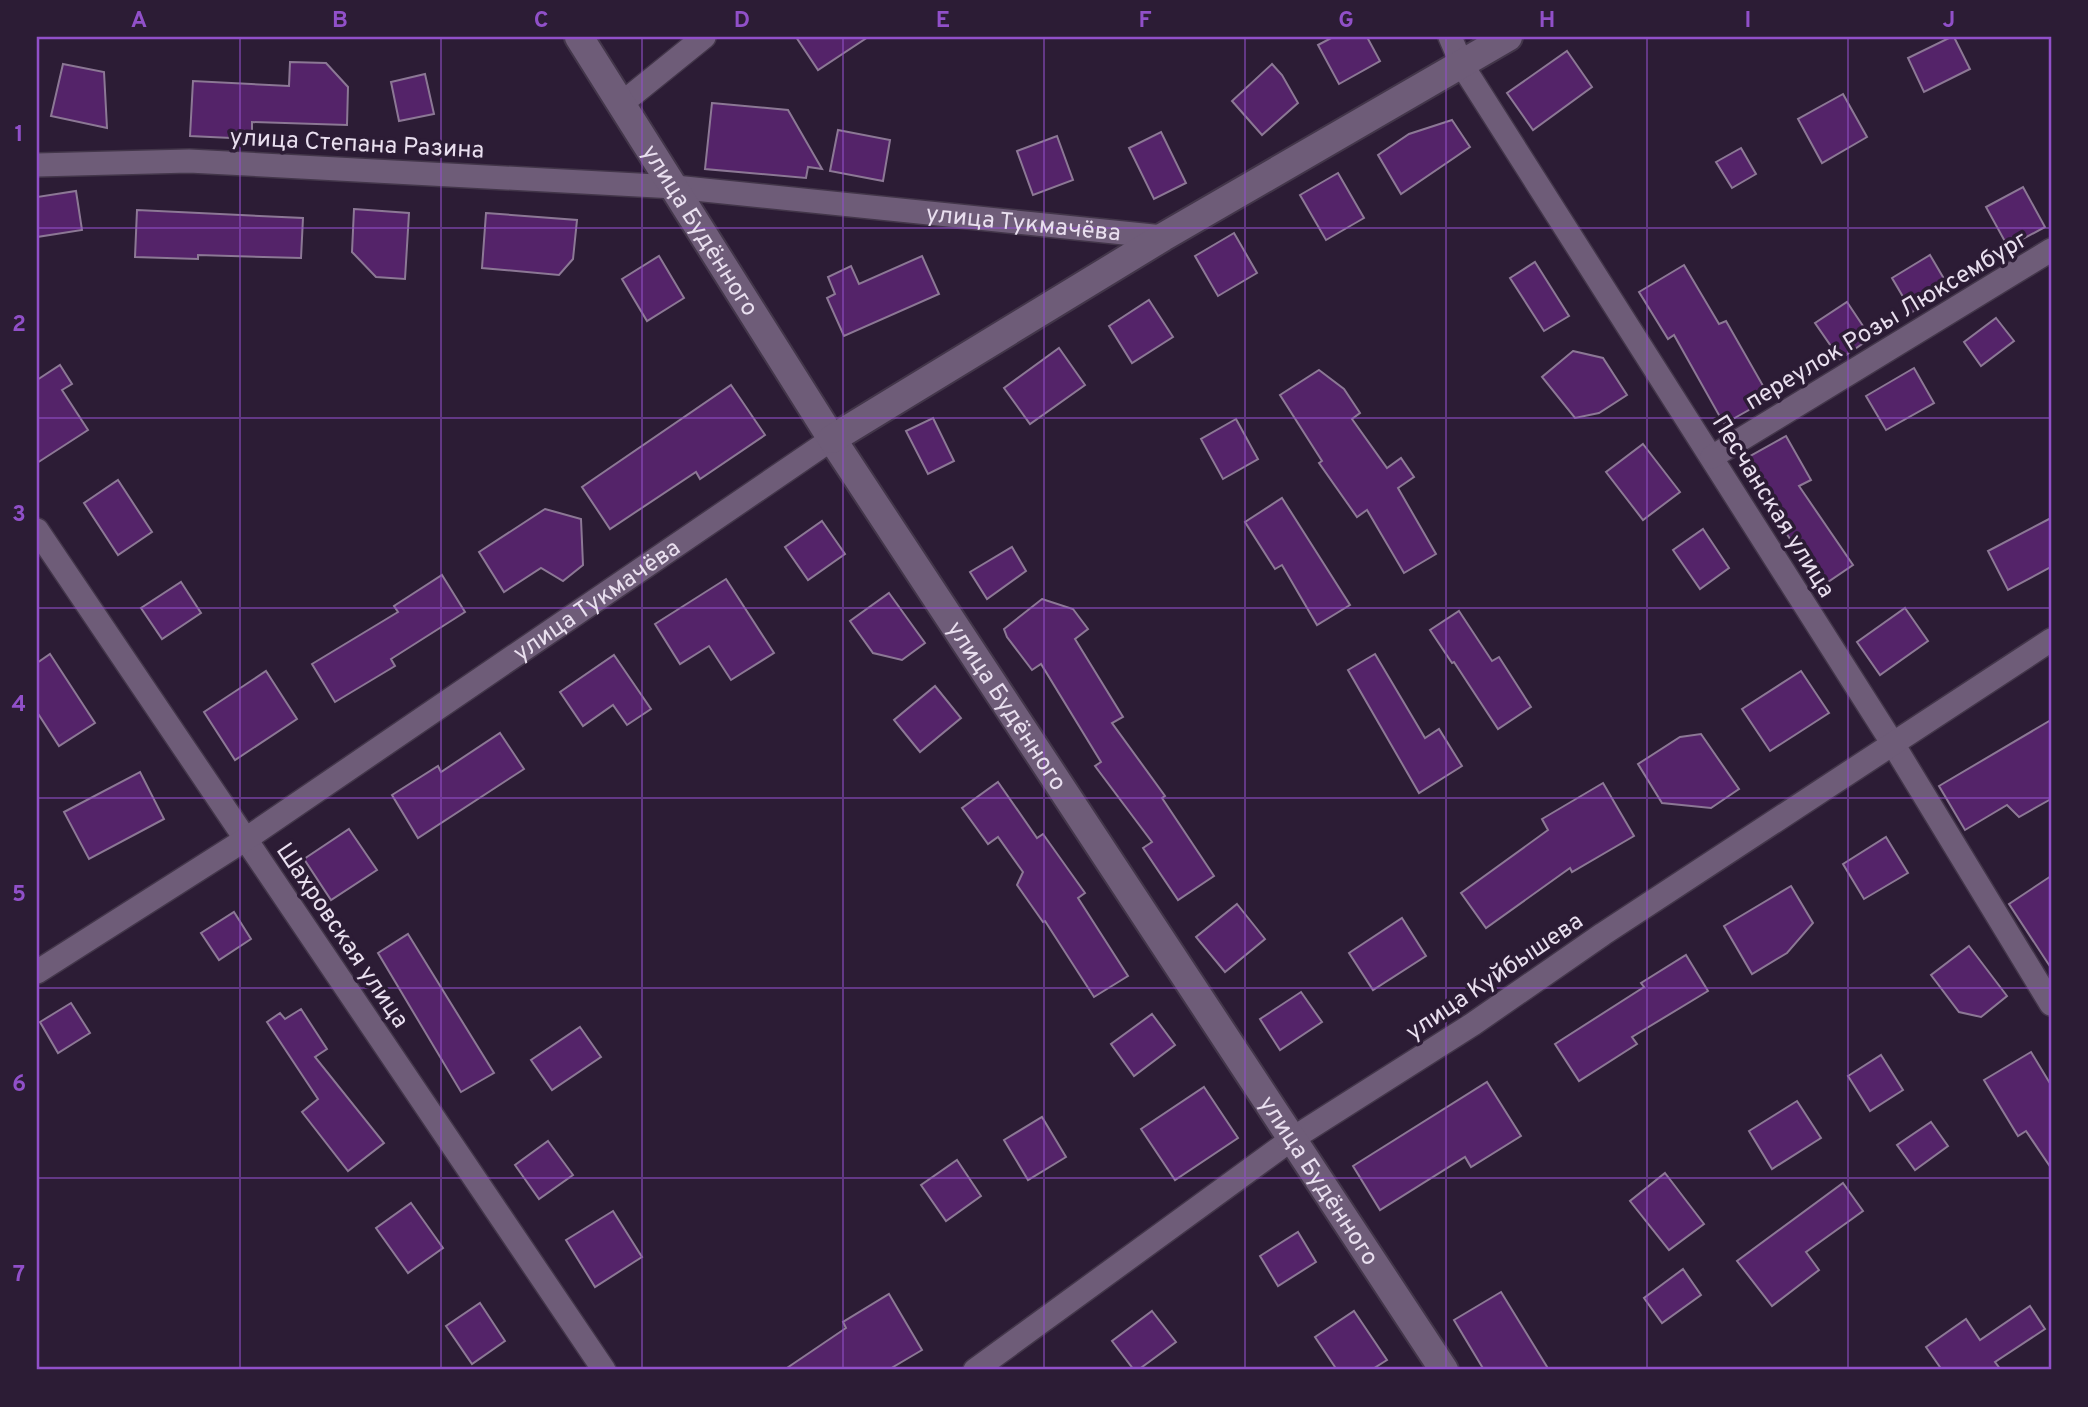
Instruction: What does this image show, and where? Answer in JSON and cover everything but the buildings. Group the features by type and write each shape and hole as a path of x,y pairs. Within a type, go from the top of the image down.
{"street":[{"name":"улица Будённого","path":"579,37 832,439 1444,1370"},
{"path":"621,104 704,37"},
{"name":"Песчанская улица","path":"1450,37 1462,65 1893,744 2051,1004"},
{"name":"улица Тукмачёва","path":"37,972 246,839 832,439 1163,237 1508,37"},
{"name":"улица Степана Разина","path":"37,165 189,161 675,187"},
{"name":"улица Тукмачёва","path":"675,187 1163,237"},
{"name":"переулок Розы Люксембург","path":"1712,457 2051,250"},
{"name":"Шахровская улица","path":"37,530 604,1370"},
{"name":"улица Куйбышева","path":"975,1370 1292,1139 1473,1024 1603,934 2051,640"}]}
